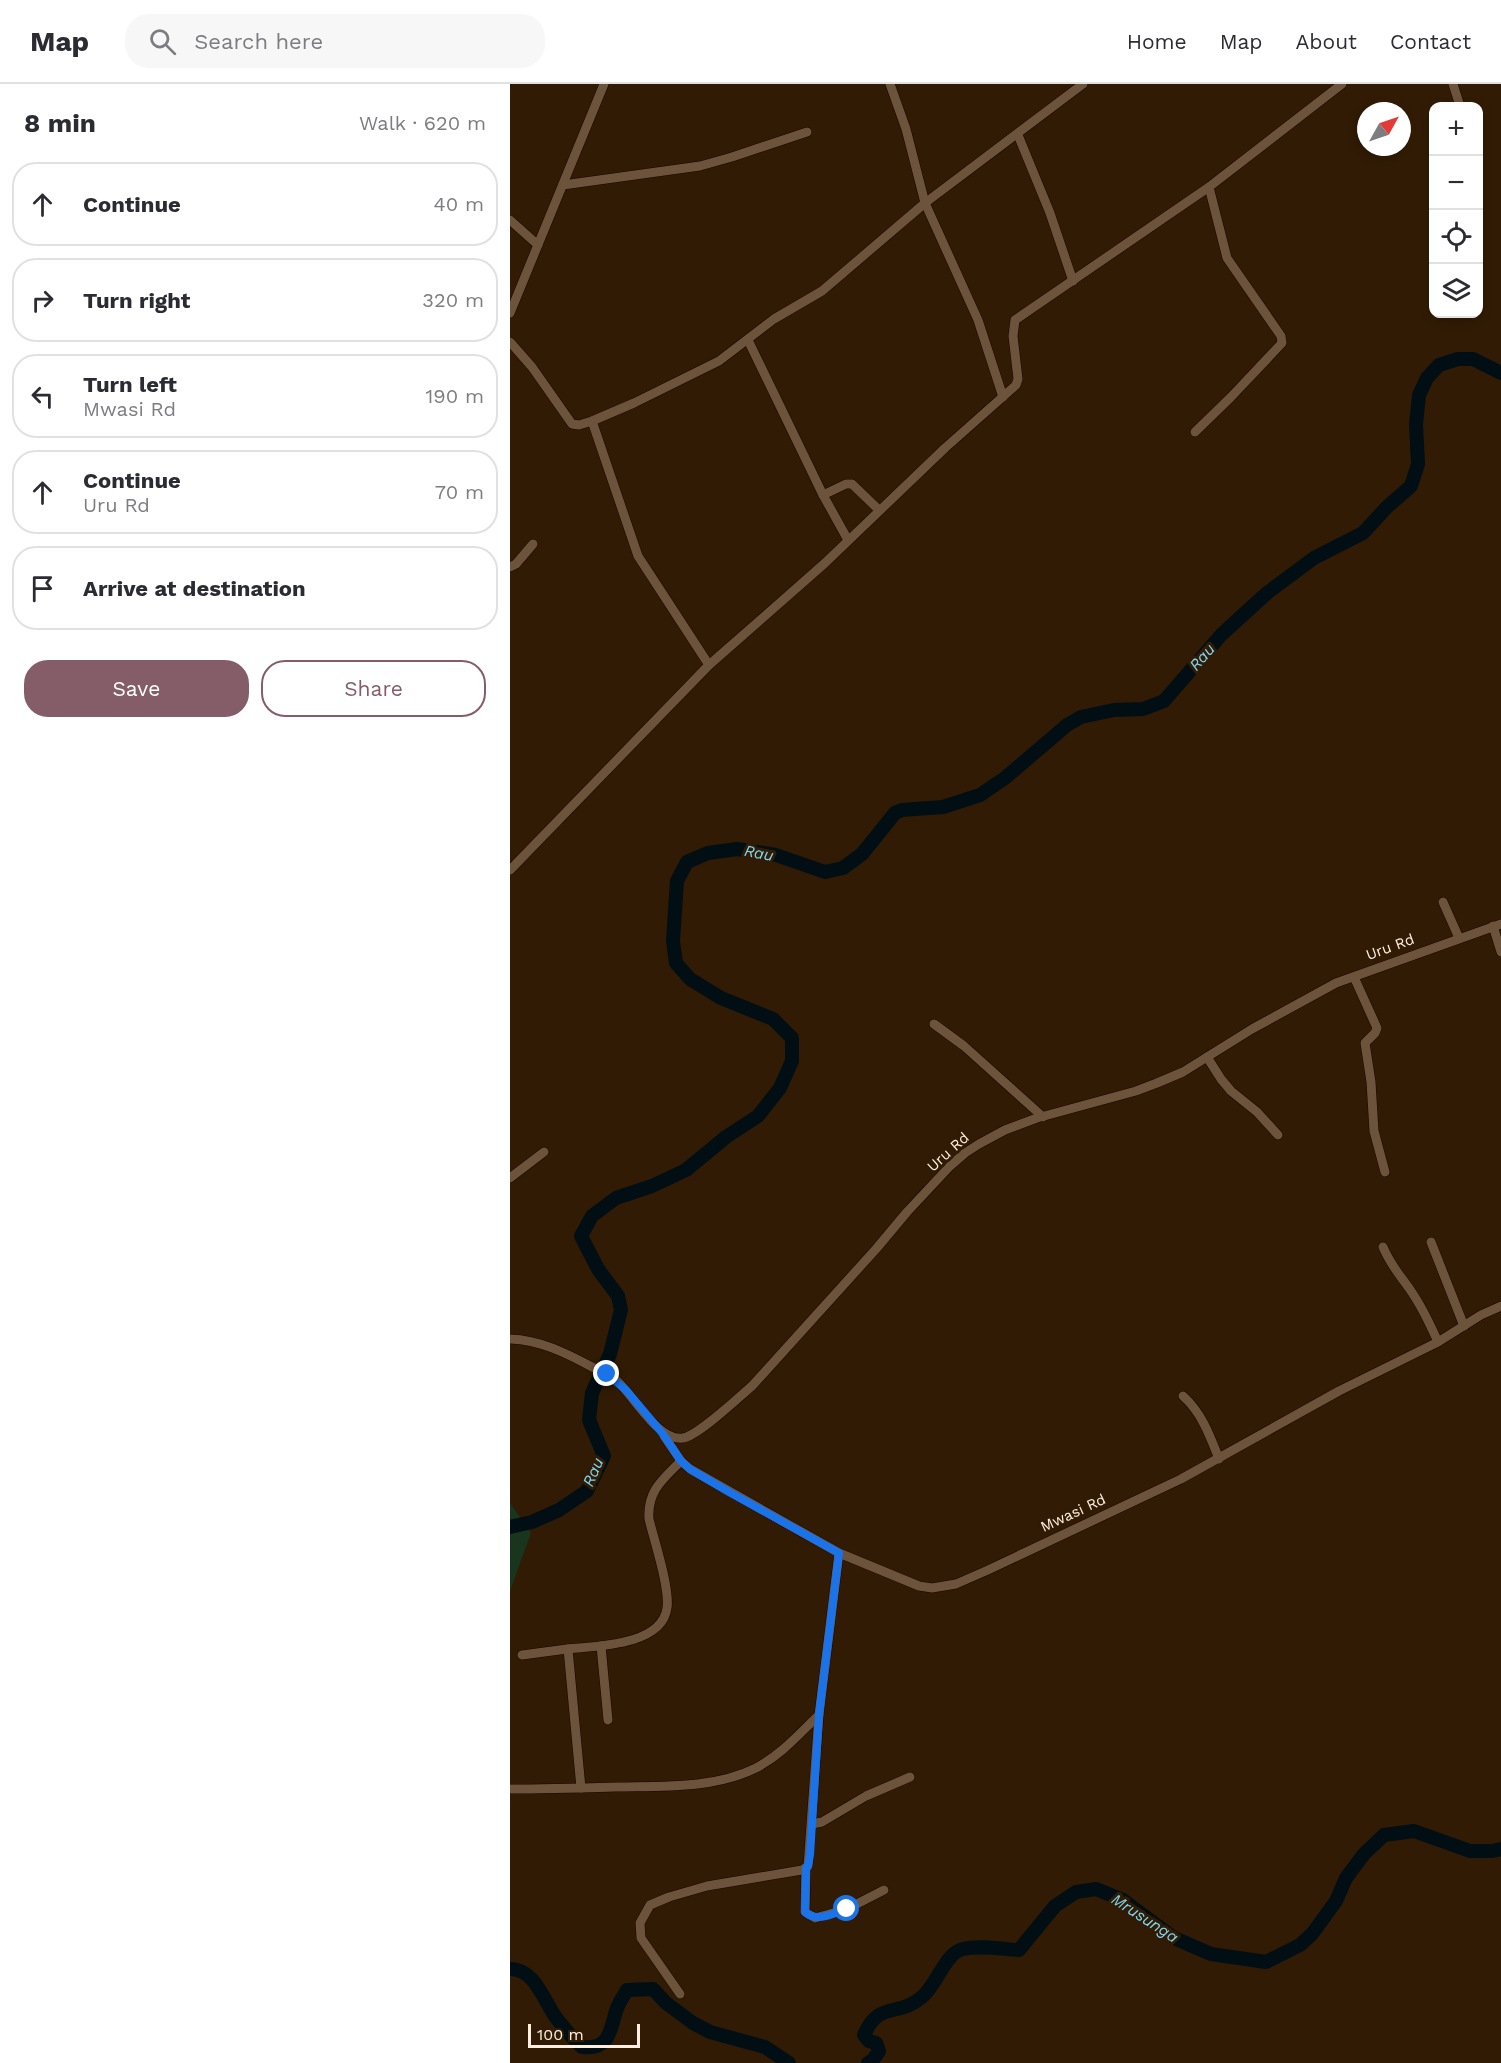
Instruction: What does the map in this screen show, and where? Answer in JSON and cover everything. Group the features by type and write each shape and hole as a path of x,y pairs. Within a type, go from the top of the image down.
{"street":[{"path":"510,313 604,84"},
{"path":"890,84 906,129 925,204 971,303 1003,397"},
{"path":"510,342 537,374 572,424 579,425 592,421 634,403 719,361 774,319 813,297 834,282 925,204 1083,84"},
{"path":"510,870 710,665 1016,385 1018,379 1013,336 1015,320 1209,187 1342,84"},
{"path":"1453,84 1459,102"},
{"path":"563,185 700,166 807,132"},
{"path":"1018,135 1050,213 1073,281"},
{"path":"1195,432 1232,397 1282,343 1281,336 1227,258 1209,187"},
{"path":"510,220 538,245"},
{"path":"748,340 823,495 848,540"},
{"path":"592,421 638,556 710,665"},
{"path":"823,495 846,484 852,484 879,510"},
{"path":"510,567 516,564 533,544"},
{"path":"1443,902 1459,938"},
{"path":"1497,925 1501,952"},
{"name":"Uru Rd","path":"663,1434 672,1438 688,1437 752,1386 907,1212 964,1153 990,1137 1043,1117 1136,1092 1183,1072 1311,995 1353,976 1497,925"},
{"path":"1353,976 1377,1028 1375,1034 1366,1041 1365,1049 1371,1083 1373,1125 1384,1172"},
{"path":"934,1024 964,1046 1043,1117"},
{"path":"1207,1057 1231,1091 1257,1112 1278,1135"},
{"path":"510,1178 544,1152"},
{"path":"1431,1242 1464,1326"},
{"path":"1383,1247 1390,1264 1428,1319 1438,1342"},
{"name":"Mwasi Rd","path":"663,1434 681,1461 690,1469 729,1492 839,1553 919,1586 932,1588 956,1584 1181,1479 1339,1391 1438,1342 1501,1306"},
{"path":"510,1339 524,1340 548,1347 570,1355 602,1372 626,1390 663,1434"},
{"path":"1183,1396 1200,1415 1219,1459"},
{"path":"522,1655 602,1646 639,1638 660,1622 667,1610 667,1594 648,1507 651,1494 681,1461"},
{"path":"839,1553 819,1715 810,1861 806,1868 805,1912 815,1918 847,1909 884,1890"},
{"path":"602,1646 608,1720"},
{"path":"568,1649 581,1788"},
{"path":"510,1789 695,1784 740,1774 754,1769 776,1755 819,1715"},
{"path":"812,1824 832,1817 866,1796 910,1777"},
{"path":"680,1995 641,1938 640,1923 650,1905 707,1886 806,1868"}],"green space":[{"path":"510,1503 531,1533 510,1591"}],"waterway":[{"name":"Rau","path":"510,1527 532,1522 559,1510 587,1491 604,1456 589,1420 592,1393 610,1354 621,1310 618,1296 598,1269 581,1236 592,1216 616,1198 652,1186 686,1170 726,1137 758,1116 780,1088 792,1061 792,1038 773,1019 721,998 690,979 676,963 673,941 677,881 687,862 708,853 737,849 776,855 825,872 843,868 862,854 895,813 902,810 943,807 980,795 1005,778 1067,725 1081,717 1114,710 1143,709 1164,701 1222,634 1267,593 1314,558 1363,533 1411,486 1418,464 1416,424 1419,395 1427,378 1439,365 1458,359 1473,359 1501,373"},
{"name":"Mrusunga","path":"868,2063 879,2051 876,2043 869,2041 864,2035 876,2017 905,2007 922,1997 951,1957 963,1949 977,1947 1019,1950 1055,1906 1076,1892 1096,1889 1123,1900 1174,1938 1211,1954 1266,1962 1300,1945 1312,1934 1336,1901 1346,1878 1364,1854 1384,1835 1414,1831 1470,1851 1501,1849"},
{"name":"Mrusunga","path":"510,1969 519,1970 533,1980 557,2019 582,2047 598,2046 607,2038 617,2008 627,1990 653,1989 666,2003 693,2023 710,2032 765,2047 789,2063"}],"route":[{"path":"607,1374 626,1390 663,1434 681,1461 690,1469 839,1553 819,1715 810,1861 806,1868 804,1887 805,1912 809,1915 815,1918 847,1909"}]}
